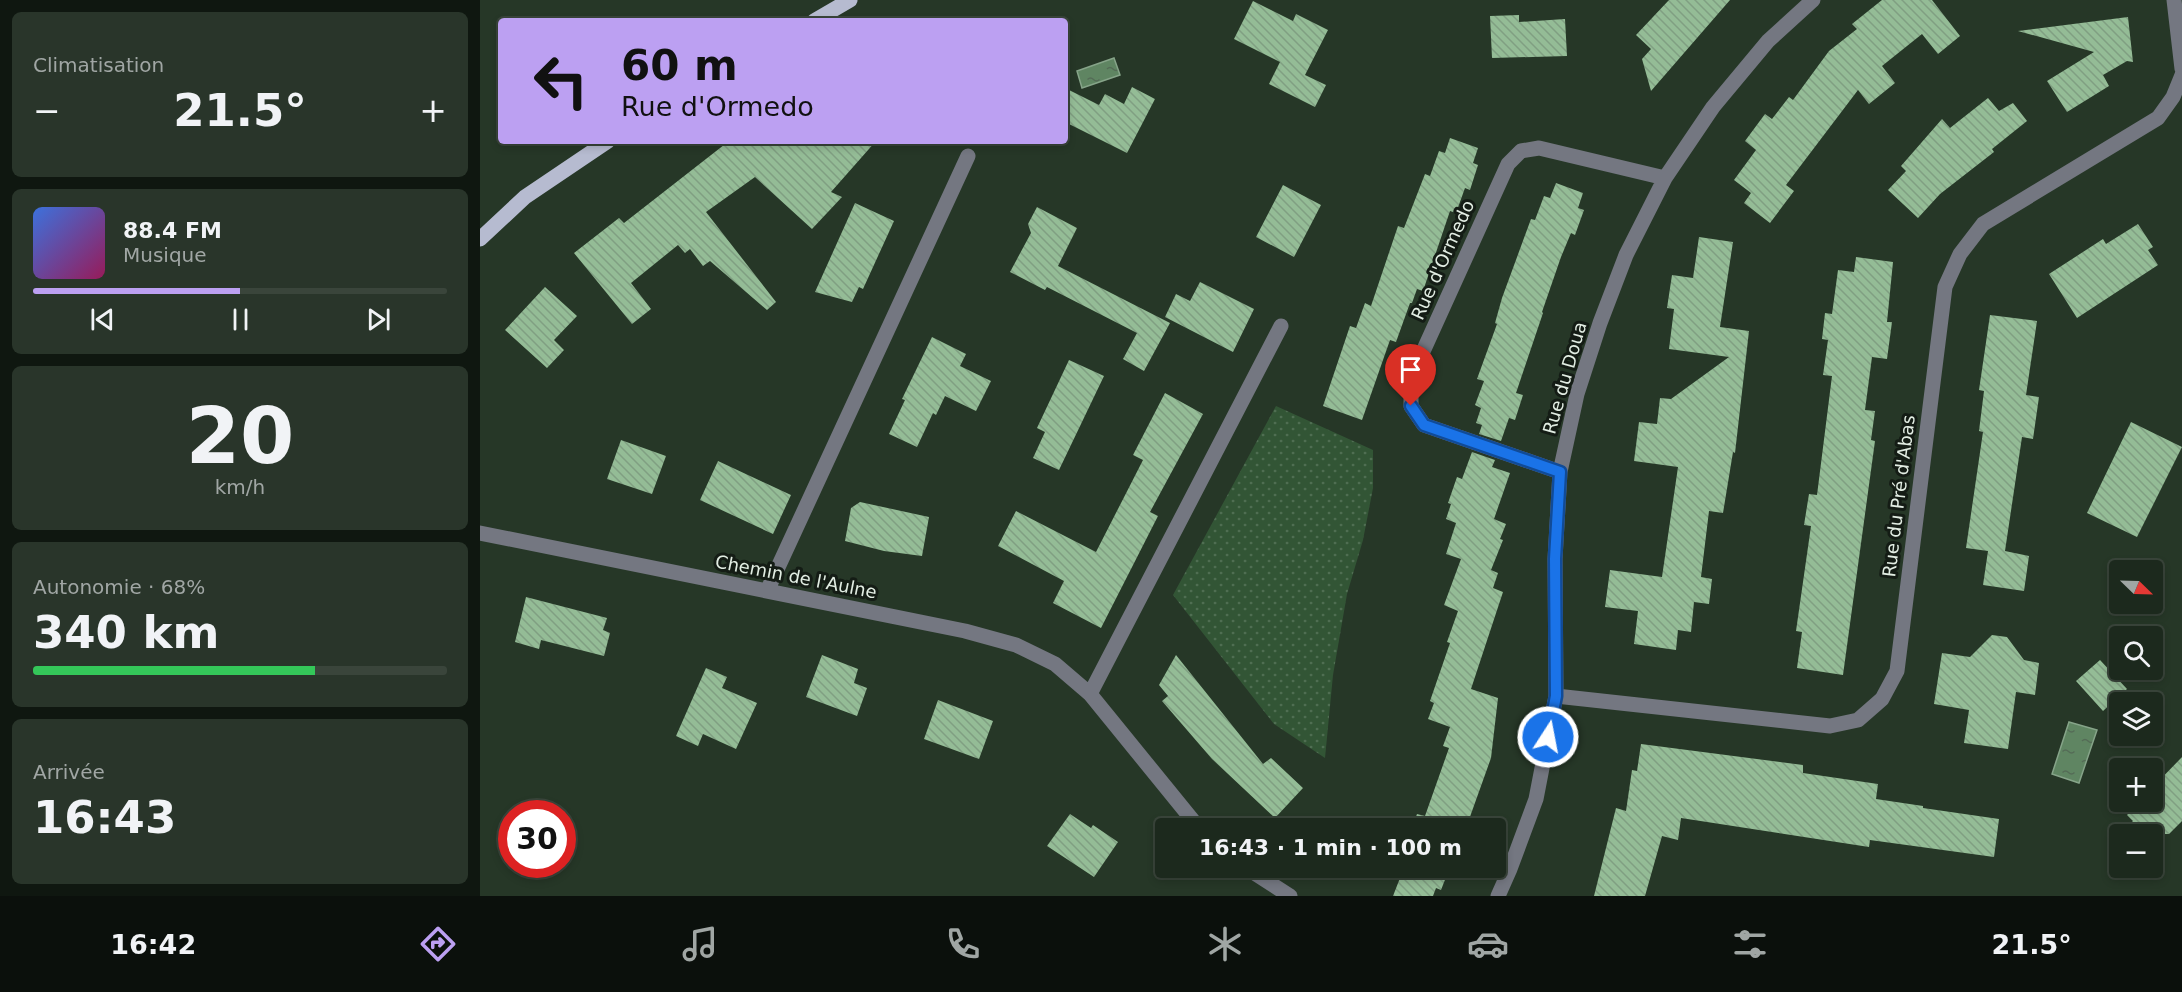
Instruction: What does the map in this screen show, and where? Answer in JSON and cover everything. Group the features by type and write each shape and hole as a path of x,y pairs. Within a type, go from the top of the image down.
{"main road":[{"path":"819,18 850,0"},
{"path":"480,239 525,197 604,144"}],"street":[{"name":"Rue du Doua","path":"1498,896 1536,799 1556,696 1555,559 1560,472 1577,394 1600,323 1626,255 1665,178 1713,107 1768,41 1813,0"},
{"path":"2174,0 2182,69"},
{"name":"Rue du Pré d'Abas","path":"1556,696 1830,726 1858,720 1882,699 1897,671 1945,287 1960,254 1983,224 2158,118 2173,97 2182,75"},
{"name":"Rue d'Ormedo","path":"1560,472 1424,425 1411,406 1411,378 1508,164 1521,151 1539,148 1665,178"},
{"path":"767,591 968,156"},
{"path":"1090,693 1281,326"},
{"name":"Chemin de l'Aulne","path":"480,533 965,631 1016,645 1055,664 1090,693 1191,818"},
{"path":"1262,878 1290,896"}],"shaded area":[{"path":"1276,406 1373,450 1373,488 1363,540 1347,594 1333,675 1325,758 1274,724 1173,595"}],"water":[{"path":"1114,58 1120,75 1082,88 1077,71"},
{"path":"2069,722 2097,730 2079,783 2052,774"}],"building":[{"path":"1669,0 1730,0 1651,91 1642,59 1651,49 1636,35"},
{"path":"1882,0 1932,0 1960,36 1938,54 1922,34 1882,66 1895,83 1869,104 1858,90 1786,185 1794,191 1770,223 1744,203 1751,193 1734,180 1756,150 1745,141 1765,114 1772,119 1789,97 1793,100 1829,51 1857,29 1852,24"},
{"path":"1253,1 1293,21 1296,14 1328,30 1305,75 1326,85 1315,107 1269,84 1280,62 1234,39"},
{"path":"1519,15 1519,22 1565,19 1567,56 1492,58 1490,16"},
{"path":"2128,17 2133,62 2127,61 2103,75 2109,86 2067,112 2047,81 2094,52 2018,31"},
{"path":"1132,87 1155,99 1127,153 1068,124 1068,90 1099,105 1105,94 1124,104"},
{"path":"1988,98 1999,111 2013,103 2027,121 1992,149 1994,152 1940,194 1918,218 1888,190 1906,171 1901,166 1942,119 1950,128"},
{"path":"1450,138 1478,148 1473,163 1478,165 1470,190 1465,188 1456,213 1450,211 1423,291 1417,289 1396,342 1390,340 1362,420 1323,406 1350,326 1356,328 1365,303 1371,306 1398,226 1404,228 1425,174 1430,176 1439,151 1445,153"},
{"path":"725,144 873,144 831,192 842,197 812,229 755,177 706,212 776,302 767,310 710,261 703,266 690,249 685,253 678,245 631,283 651,309 632,324 574,253 619,218 624,223"},
{"path":"1556,183 1583,193 1578,208 1584,210 1575,235 1571,233 1561,257 1542,312 1516,393 1523,395 1515,420 1509,418 1501,441 1479,434 1482,425 1476,423 1481,408 1475,405 1484,381 1477,379 1497,324 1495,323 1502,298 1531,219 1535,220 1544,196 1550,198"},
{"path":"1283,185 1321,205 1294,257 1256,237"},
{"path":"855,203 894,221 863,289 859,287 852,302 815,292"},
{"path":"1037,207 1077,228 1058,266 1170,323 1144,371 1123,359 1137,333 1047,287 1045,290 1010,272 1031,233 1028,224"},
{"path":"2138,224 2153,247 2148,250 2158,265 2077,318 2049,274 2103,239 2106,244"},
{"path":"1699,237 1733,242 1720,327 1749,331 1735,453 1733,452 1723,513 1709,511 1701,577 1712,579 1709,604 1694,602 1691,632 1678,630 1676,650 1634,644 1638,611 1605,607 1610,570 1662,577 1678,467 1634,461 1639,422 1657,424 1660,398 1671,399 1729,357 1669,349 1674,309 1667,308 1672,275 1693,278"},
{"path":"1856,257 1893,262 1887,322 1892,322 1887,359 1872,357 1865,410 1875,411 1871,440 1875,441 1843,675 1797,668 1802,632 1796,631 1811,526 1804,525 1809,494 1817,495 1832,376 1823,375 1828,340 1822,339 1825,313 1832,314 1838,270 1854,272"},
{"path":"1200,282 1254,309 1233,352 1165,317 1176,294 1190,301"},
{"path":"545,287 577,316 554,340 564,350 547,368 505,330"},
{"path":"1990,315 2037,321 2026,395 2039,397 2033,439 2022,437 2005,551 2029,556 2024,591 1983,585 1988,551 1966,548 1983,432 1979,431 1984,391 1979,390"},
{"path":"932,337 966,354 960,366 991,381 976,411 945,396 936,415 933,413 917,447 889,434 905,400 902,399"},
{"path":"1069,360 1104,376 1059,470 1033,458 1045,432 1037,428"},
{"path":"1165,393 1203,414 1150,512 1158,516 1101,628 1053,603 1064,581 998,546 1016,511 1096,552 1143,460 1133,455"},
{"path":"2131,422 2182,447 2137,537 2087,513"},
{"path":"621,440 666,456 652,494 607,479"},
{"path":"1472,452 1495,460 1492,467 1510,473 1494,519 1506,524 1500,539 1503,540 1491,570 1498,573 1493,588 1503,592 1471,689 1498,698 1491,758 1470,818 1416,818 1417,814 1425,816 1449,748 1443,746 1450,727 1428,719 1434,703 1430,701 1450,643 1447,642 1458,611 1444,605 1461,559 1446,554 1456,523 1446,519 1451,504 1448,503 1457,477 1462,479"},
{"path":"718,461 791,495 773,534 700,500"},
{"path":"860,502 929,517 922,556 884,551 845,541 851,508"},
{"path":"526,597 607,618 603,630 610,633 604,656 541,640 539,649 515,642"},
{"path":"1992,635 2007,637 2024,660 2039,663 2035,695 2016,692 2008,749 1964,743 1969,710 1934,704 1942,653 1970,657"},
{"path":"822,655 858,669 854,683 867,688 857,716 806,697"},
{"path":"1176,655 1263,764 1271,758 1303,788 1275,818 1212,759 1162,701 1168,696 1159,685"},
{"path":"2100,660 2109,670 2109,680 2119,680 2127,689 2124,692 2109,692 2109,706 2103,711 2076,681"},
{"path":"706,668 727,677 722,688 757,703 736,749 703,734 698,746 676,736"},
{"path":"938,700 993,721 979,759 924,739"},
{"path":"1641,744 1803,765 1803,773 1878,784 1876,799 1999,819 1994,857 1870,840 1869,847 1681,818 1678,840 1662,836 1645,896 1594,896 1616,808 1626,811 1632,770 1637,771"},
{"path":"2182,757 2182,821 2169,834 2163,834 2163,824 2130,824 2133,821 2127,815 2130,812 2163,812 2163,777"},
{"path":"1070,814 1091,828 1093,825 1118,842 1094,877 1047,846"},
{"path":"1400,878 1446,878 1441,890 1436,888 1433,896 1393,896"}],"route":[{"path":"1411,406 1424,425 1560,472 1555,559 1556,696 1548,737"}]}
